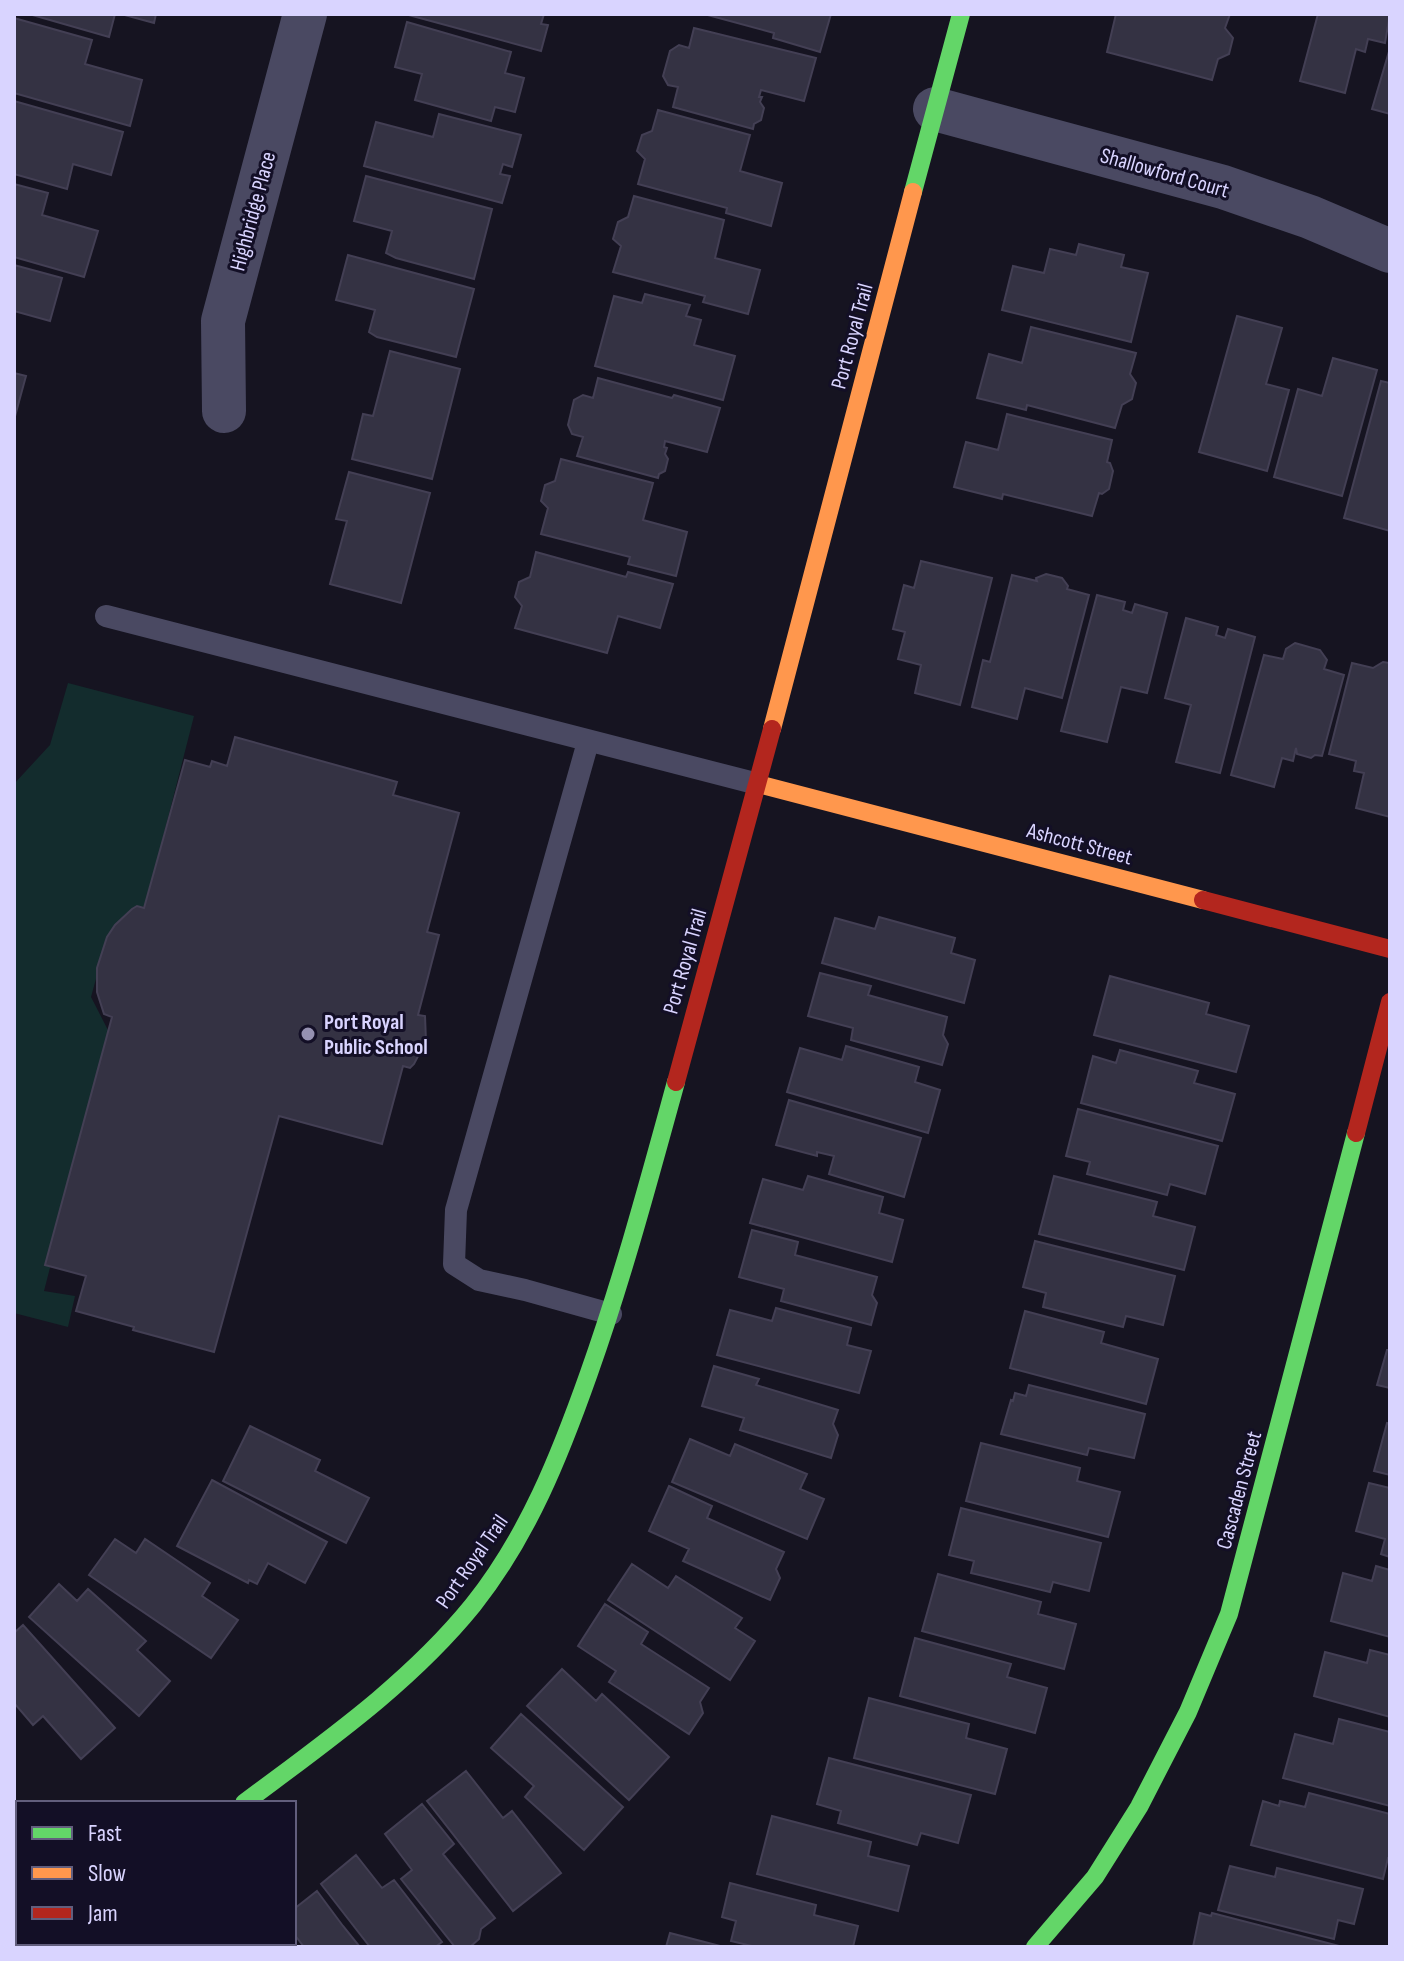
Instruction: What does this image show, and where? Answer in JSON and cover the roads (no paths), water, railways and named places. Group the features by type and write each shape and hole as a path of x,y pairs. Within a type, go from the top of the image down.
{"street":[{"name":"Highbridge Place","path":"224,411 223,321 305,14"},
{"name":"Port Royal Trail","path":"247,1801 408,1675 455,1626 497,1573 548,1484 611,1314 758,784 961,14"},
{"name":"Shallowford Court","path":"935,109 1223,187 1310,217 1390,251"},
{"name":"Ashcott Street","path":"758,784 1390,949"},
{"name":"Cascaden Street","path":"1035,1947 1101,1869 1166,1760 1204,1679 1229,1614 1390,1002"}],"lane":[{"path":"106,616 758,784"},
{"path":"588,742 456,1210 454,1264 479,1280 611,1314"}],"place":[{"name":"Port Royal Public School","path":"308,1034"}]}
